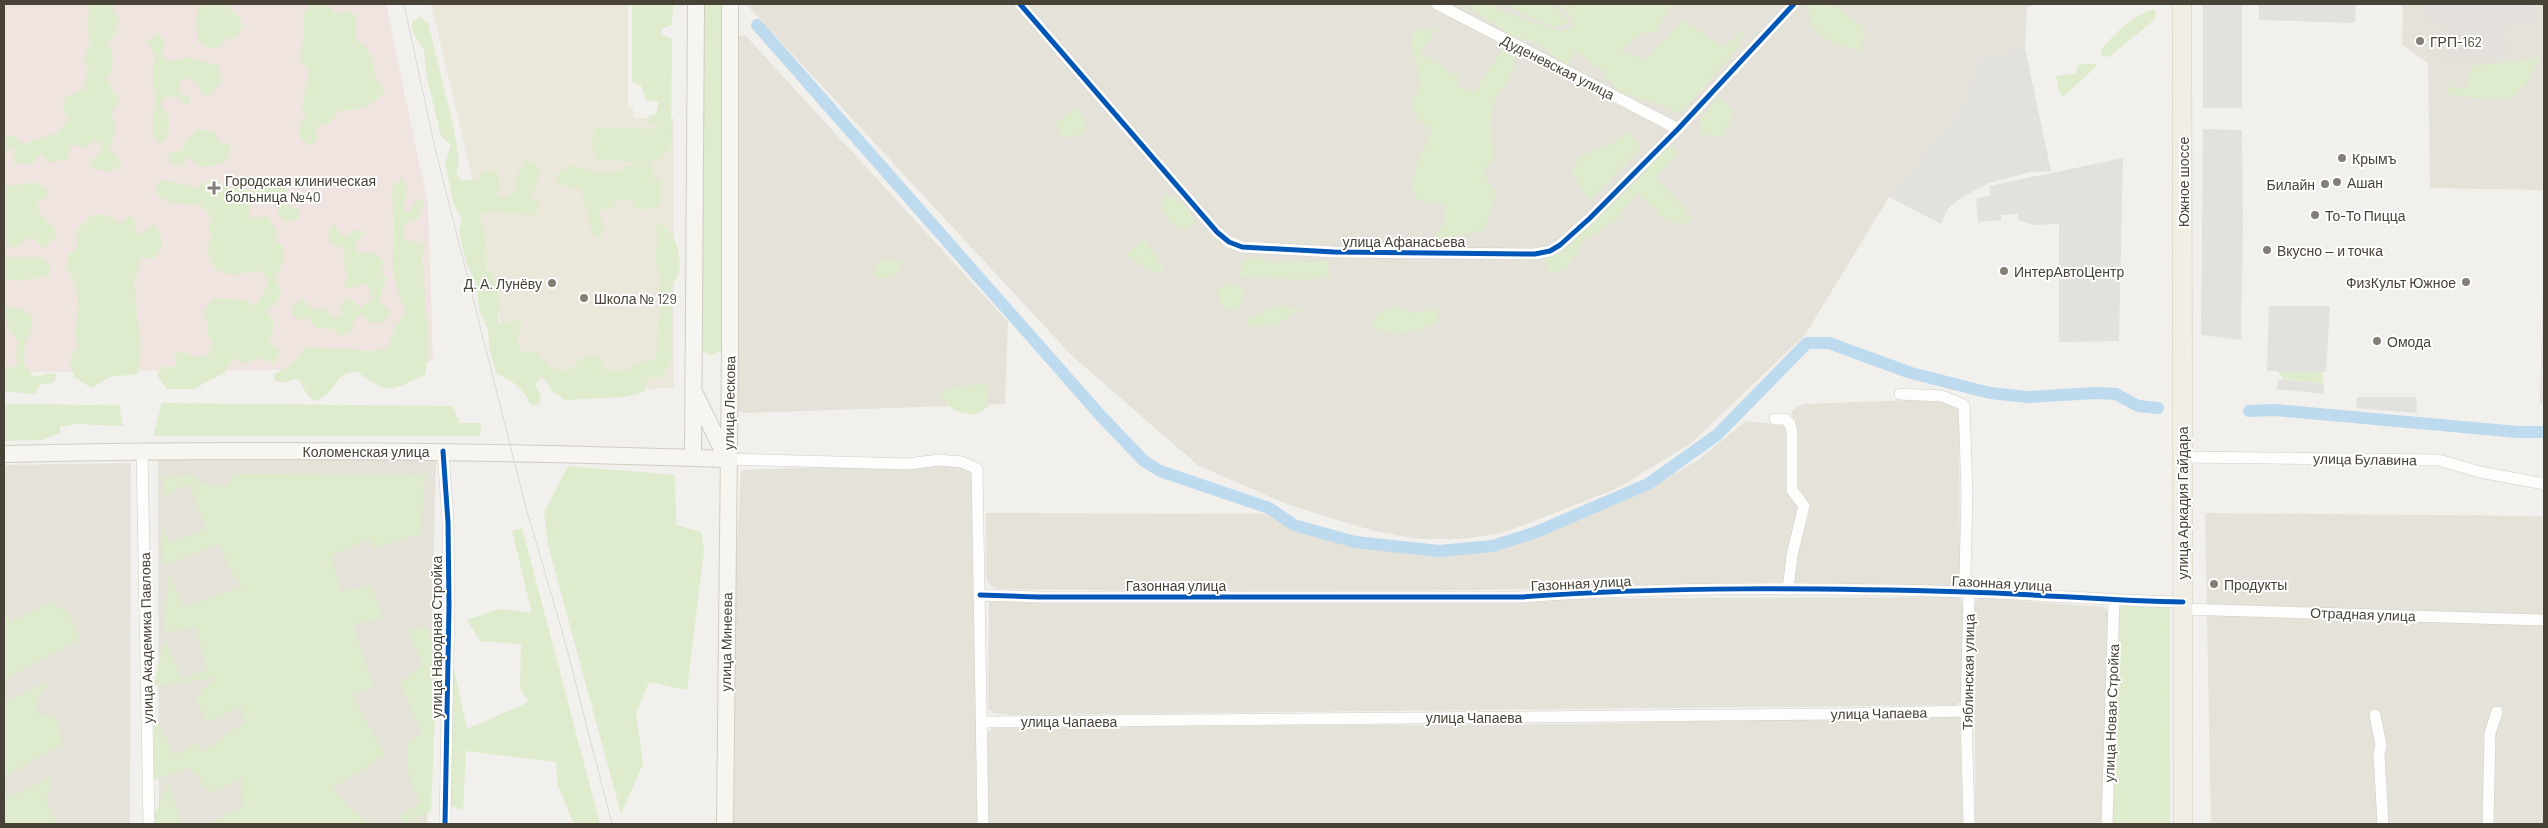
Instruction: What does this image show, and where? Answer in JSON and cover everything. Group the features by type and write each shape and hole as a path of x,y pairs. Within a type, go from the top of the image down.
{"main road":[{"name":"улица Лескова","path":"696,4 698,400 727,459"},
{"name":"улица Лескова","path":"727,459 730,4"},
{"name":"Южное шоссе","path":"2182,4 2182,361"},
{"name":"улица Аркадия Гайдара","path":"2182,361 2183,824"},
{"path":"698,400 709,412 717,413 723,408 728,393"},
{"path":"693,458 698,400"},
{"name":"Коломенская улица","path":"4,454 142,451 443,451 727,459"},
{"name":"улица Минеева","path":"724,824 727,459"}],"street":[{"name":"улица Афанасьева","path":"1020,4 1217,232 1230,242 1242,247 1373,253 1535,254 1550,251 1590,218 1678,129 1794,4"},
{"name":"Дуденевская улица","path":"1437,4 1678,129"},
{"name":"Тяблинская улица","path":"1900,394 1942,396 1964,405 1967,493 1965,575 1969,592 1966,711 1969,824"},
{"path":"1775,418 1785,419 1790,424 1792,432 1792,490 1804,506 1792,555 1788,590"},
{"name":"улица Академика Павлова","path":"142,451 149,824"},
{"name":"улица Народная Стройка","path":"443,451 448,522 449,605 445,824"},
{"name":"улица Булавина","path":"2182,458 2439,460 2480,472 2544,484"},
{"path":"727,459 908,464 939,460 962,462 978,469 983,824"},
{"name":"Газонная улица","path":"980,594 1038,597 1521,597 1591,592 1788,590 1969,592 2183,606"},
{"name":"улица Новая Стройка","path":"2107,824 2114,601"},
{"name":"Отрадная улица","path":"2183,606 2544,620"},
{"name":"улица Чапаева","path":"982,722 1819,715 1966,711"},
{"path":"2488,824 2490,734 2497,712"},
{"path":"2375,716 2381,745 2379,754 2383,824"}],"shaded area":[{"name":"Городская клиническая больница №40","path":"4,4 386,4 428,205 433,360 414,369 4,372"},
{"name":"Школа № 129","path":"431,4 628,4 628,107 633,107 633,118 674,118 674,387 565,396 564,376 515,385 469,185 473,181"},
{"path":"746,4 2033,4 2027,8 2025,48 1981,57 1975,68 1965,104 1889,197 1805,335 1690,444 1618,488 1501,533 1463,539 1418,539 1374,531 1289,505 1199,466 1071,355"},
{"path":"2203,4 2242,4 2242,108 2203,108"},
{"path":"2259,4 2356,4 2355,23 2259,20"},
{"path":"2403,4 2544,4 2544,190 2430,188 2428,63 2402,45"},
{"path":"2426,4 2535,4 2536,26 2506,26 2507,60 2444,61 2444,25 2431,25 2425,16"},
{"path":"733,35 746,36 1008,322 1005,404 745,413 734,409"},
{"path":"2025,48 2051,171 2031,172 1989,183 1959,199 1947,210 1941,224 1889,197 1965,104 1975,68 1981,57"},
{"path":"2203,129 2242,130 2241,340 2201,335"},
{"path":"2123,158 2119,341 2059,342 2059,224 2035,225 2018,220 2018,214 2001,215 2001,220 1978,222 1976,199 1990,195 1989,186"},
{"path":"2544,244 2544,403 2540,403"},
{"path":"2269,306 2330,306 2326,372 2267,371"},
{"path":"2278,379 2324,384 2324,394 2277,389"},
{"path":"2357,397 2416,397 2417,413 2356,408"},
{"path":"1942,399 1959,409 1960,585 1957,587 1794,584 1801,537 1808,517 1808,505 1798,490 1792,410 1804,404"},
{"path":"1746,421 1785,425 1798,516 1789,545 1783,582 1480,590 1190,591 999,589 991,586 986,579 986,513 1283,514 1305,525 1358,541 1424,552 1492,545 1564,523 1643,491 1698,460"},
{"path":"158,460 436,460 427,824 159,824"},
{"path":"961,462 972,471 978,824 734,824 736,567 741,470"},
{"path":"131,463 130,824 4,824 4,465"},
{"path":"2205,513 2544,516 2544,824 2211,824"},
{"path":"1960,598 1963,605 1961,701 1956,705 1009,715 993,713 988,708 989,602 997,601"},
{"path":"1979,598 2105,607 2109,615 2103,824 1975,824 1975,603"},
{"path":"1953,715 1960,718 1963,824 988,824 986,735 991,729 998,727 1575,724"}],"green space":[{"path":"89,4 114,4 113,10 119,19 116,34 108,42 113,60 112,70 108,79 113,91 120,100 111,113 116,126 110,150 119,158 121,167 111,172 91,168 90,161 102,151 102,143 94,140 86,148 72,145 67,159 51,163 41,154 32,164 13,163 13,154 16,149 4,150 4,138 13,135 23,144 58,132 69,118 63,110 65,97 83,89 88,70 84,58 91,41 87,32"},
{"path":"199,4 228,5 232,12 240,16 243,27 235,38 225,39 222,45 213,49 198,43 196,19"},
{"path":"309,4 327,4 334,12 343,14 348,10 355,15 356,40 366,47 373,58 373,72 385,90 381,96 366,107 354,110 340,110 330,123 315,128 317,140 310,147 300,138 300,123 306,115 302,109 309,70 302,63 300,56 304,36 304,13"},
{"path":"632,4 673,4 672,25 662,28 661,34 672,39 671,149 658,160 645,162 653,167 654,179 661,180 661,204 654,209 638,210 629,201 618,200 610,210 605,208 599,212 604,228 600,239 591,234 590,222 580,188 560,185 555,175 573,165 597,172 613,172 628,167 635,162 597,160 593,152 592,143 593,134 597,127 658,129 658,126 649,122 648,116 656,114 659,102 646,100 641,86 632,81"},
{"path":"700,4 722,4 722,350 712,355 701,351"},
{"path":"1464,4 1490,4 1505,12 1561,32 1573,26 1571,17 1558,4 1574,7 1577,4 1671,4 1656,33 1644,32 1620,52 1646,59 1683,20 1723,47 1745,28 1737,49 1680,114 1661,105 1619,92 1601,69 1575,51 1565,67 1537,43 1512,36"},
{"path":"1502,4 1552,4 1570,23 1553,27"},
{"path":"1807,4 1834,4 1866,30 1860,51 1828,41 1811,25"},
{"path":"2153,9 2156,13 2154,20 2109,57 2103,56 2101,49 2119,31 2138,16"},
{"path":"420,17 428,23 454,129 459,161 456,174 462,180 478,180 483,171 497,171 499,187 495,194 505,199 515,190 519,169 526,160 535,164 540,172 531,199 539,203 539,211 533,215 484,212 480,218 486,242 487,268 499,283 498,323 514,320 522,323 517,340 523,353 534,351 551,368 567,372 583,356 597,356 606,370 626,371 636,363 655,360 658,323 661,311 656,296 661,280 657,270 656,259 656,248 659,238 654,229 658,223 673,238 679,253 680,269 676,280 671,285 671,361 662,378 648,378 644,392 625,397 564,400 552,390 542,375 535,385 541,396 539,405 531,405 525,394 517,386 497,374 489,348 488,329 479,311 477,286 466,262 459,230 462,219 454,205 445,164 451,145 441,136 427,78 424,50 413,33 412,22"},
{"path":"1420,29 1437,29 1420,52 1458,77 1457,85 1474,92 1502,49 1514,57 1512,72 1499,94 1491,113 1492,142 1495,154 1483,172 1496,194 1485,230 1431,241 1445,222 1445,204 1419,201 1412,191 1417,162 1432,131 1418,119 1411,105 1419,87 1419,79 1411,36"},
{"path":"158,33 164,40 162,57 171,61 191,57 219,66 222,81 210,95 202,95 198,83 185,77 179,83 181,94 190,97 190,104 185,104 179,97 163,97 162,107 168,115 170,123 165,141 157,142 153,132 155,99 153,73 155,55 147,41"},
{"path":"2540,58 2526,84 2512,99 2475,98 2447,94 2448,87 2466,88 2473,66"},
{"path":"2079,64 2096,64 2097,66 2064,96 2059,92 2056,76 2076,73"},
{"path":"1718,97 1734,111 1723,137 1701,134 1700,119"},
{"path":"1076,107 1085,121 1084,134 1063,138 1055,123"},
{"path":"198,129 214,132 220,143 231,144 228,160 217,165 200,167 188,157 183,167 168,162 170,153 182,150 187,140"},
{"path":"1628,132 1642,146 1590,201 1573,175 1578,160 1585,154 1609,145"},
{"path":"1671,144 1678,154 1656,177 1692,217 1682,226 1661,217 1638,193 1615,221 1585,240 1567,267 1550,274 1545,259 1570,241 1638,180 1650,162"},
{"path":"282,178 287,186 285,200 290,206 300,210 300,218 287,223 278,215 278,205 265,203 257,198 251,204 249,216 255,219 266,215 277,231 276,241 283,246 284,261 275,278 282,293 275,305 266,311 274,321 272,336 269,342 280,351 274,365 258,357 247,364 234,358 225,372 194,389 167,389 157,375 163,366 176,367 174,356 179,351 200,358 210,353 213,341 207,335 207,322 204,310 214,298 246,300 255,306 269,282 261,271 231,275 214,269 207,250 212,235 209,232 211,217 200,205 172,203 157,195 156,184 164,180 197,188 209,179 231,187 242,182 248,191 260,190 268,182"},
{"path":"403,179 407,187 403,210 410,212 416,199 424,201 419,218 403,226 404,240 425,244 422,257 429,350 425,375 397,387 384,388 376,385 358,372 347,374 340,377 325,396 315,401 296,379 284,383 275,381 273,375 291,365 306,347 375,351 388,347 395,328 406,312 400,299 393,268 393,185"},
{"path":"35,182 48,189 48,195 36,205 41,215 55,228 55,239 42,248 32,237 13,248 4,242 4,187"},
{"path":"1167,194 1177,199 1189,209 1195,224 1185,230 1172,224 1160,208"},
{"path":"105,214 121,223 131,215 136,222 135,231 138,236 154,224 162,238 162,246 154,259 142,257 134,282 141,349 138,374 110,377 91,388 74,377 69,359 78,346 75,330 78,299 66,266 69,254 78,247 76,231 90,216"},
{"path":"335,223 339,232 346,237 355,229 365,232 355,244 358,253 376,253 384,262 381,272 387,278 379,301 392,312 385,322 371,323 360,314 354,322 351,333 340,336 332,329 317,328 307,318 296,320 292,313 293,306 302,298 313,310 324,309 334,317 344,313 340,307 347,296 361,308 373,298 366,284 350,288 343,285 348,278 343,257 344,250 329,241 328,231"},
{"path":"1144,239 1165,270 1159,273 1143,267 1126,254"},
{"path":"5,257 41,257 50,265 49,275 23,281 4,279"},
{"path":"1259,257 1267,263 1328,261 1329,276 1308,279 1238,277 1244,260"},
{"path":"882,260 901,260 899,273 886,278 873,278 875,267"},
{"path":"1231,283 1246,292 1238,310 1221,307 1217,289"},
{"path":"1281,305 1301,310 1276,325 1246,326 1248,318"},
{"path":"1393,306 1412,313 1438,310 1436,324 1403,333 1380,330 1372,325 1378,313"},
{"path":"4,307 21,308 32,316 31,332 25,342 24,363 34,377 51,373 57,375 53,383 41,384 34,394 4,391 4,368 18,365 16,357 19,341 9,329 7,322 4,322"},
{"path":"2278,371 2322,372 2324,384 2283,379"},
{"path":"979,384 988,385 988,407 975,415 955,411 941,398 947,389"},
{"path":"162,403 452,406 460,423 481,423 480,436 153,436"},
{"path":"4,404 119,405 123,426 76,424 60,427 60,433 42,440 4,441"},
{"path":"568,466 675,475 676,525 701,532 704,550 687,690 649,682 636,713 643,764 621,814 548,545 544,513"},
{"path":"233,474 425,475 421,534 375,548 368,539 332,556 340,592 370,585 383,617 353,625 373,686 352,695 385,755 332,789 354,812 372,824 208,824 243,807 241,779 210,793 190,768 154,780 154,716 174,755 199,742 199,754 245,722 240,707 207,722 195,697 215,678 153,686 165,639 181,679 207,669 196,627 165,633 168,573 184,607 243,586 230,570 219,544 163,566 161,525 171,543 206,528 189,484 163,497 164,477 197,475 198,483 225,487"},
{"path":"522,528 600,824 574,824 558,786 556,762 466,751 463,810 449,805 450,670 454,669 467,729 529,702 520,688 521,644 480,641 467,620 499,609 532,613 512,531"},
{"path":"52,602 69,613 80,639 4,680 4,612 12,622"},
{"path":"2121,605 2165,606 2170,609 2170,824 2112,824 2119,609"},
{"path":"428,627 437,666 431,811 405,824 399,815 420,803 407,770 408,742 422,733 400,683 422,664 408,629"},
{"path":"50,680 35,704 40,715 55,716 63,743 4,778 4,703"},
{"path":"52,776 46,799 56,824 4,824 4,787 7,798"},
{"path":"169,783 182,824 154,824 154,815"}],"waterway":[{"path":"757,25 1100,415 1144,461 1160,471 1269,508 1294,525 1355,542 1439,551 1492,546 1534,533 1648,484 1717,435 1807,343 1829,343 1911,373 1990,393 2028,397 2096,393 2116,394 2138,406 2158,408"},
{"path":"2249,411 2275,410 2518,432 2544,432"}],"tram line":[{"path":"404,4 435,148 525,504 564,638 612,824"}],"cycle path":[{"path":"1020,4 1217,232 1229,242 1242,247 1334,252 1535,254 1550,251 1560,245 1590,218 1678,129 1794,4"},
{"path":"443,451 448,522 449,605 445,824"},
{"path":"980,595 1038,597 1521,597 1632,591 1800,589 1967,592 2183,602"}],"place":[{"name":"ГРП-162","path":"2420,41"},
{"name":"Крымъ","path":"2342,158"},
{"name":"Ашан","path":"2337,182"},
{"name":"Билайн","path":"2325,184"},
{"name":"Городская клиническая больница №40","path":"214,188"},
{"name":"То-То Пицца","path":"2315,215"},
{"name":"Вкусно — и точка","path":"2267,250"},
{"name":"ИнтерАвтоЦентр","path":"2004,271"},
{"name":"ФизКульт Южное","path":"2466,282"},
{"name":"Д. А. Лунёву","path":"552,283"},
{"name":"Школа № 129","path":"584,298"},
{"name":"Омода","path":"2377,341"},
{"name":"Продукты","path":"2214,584"}]}
